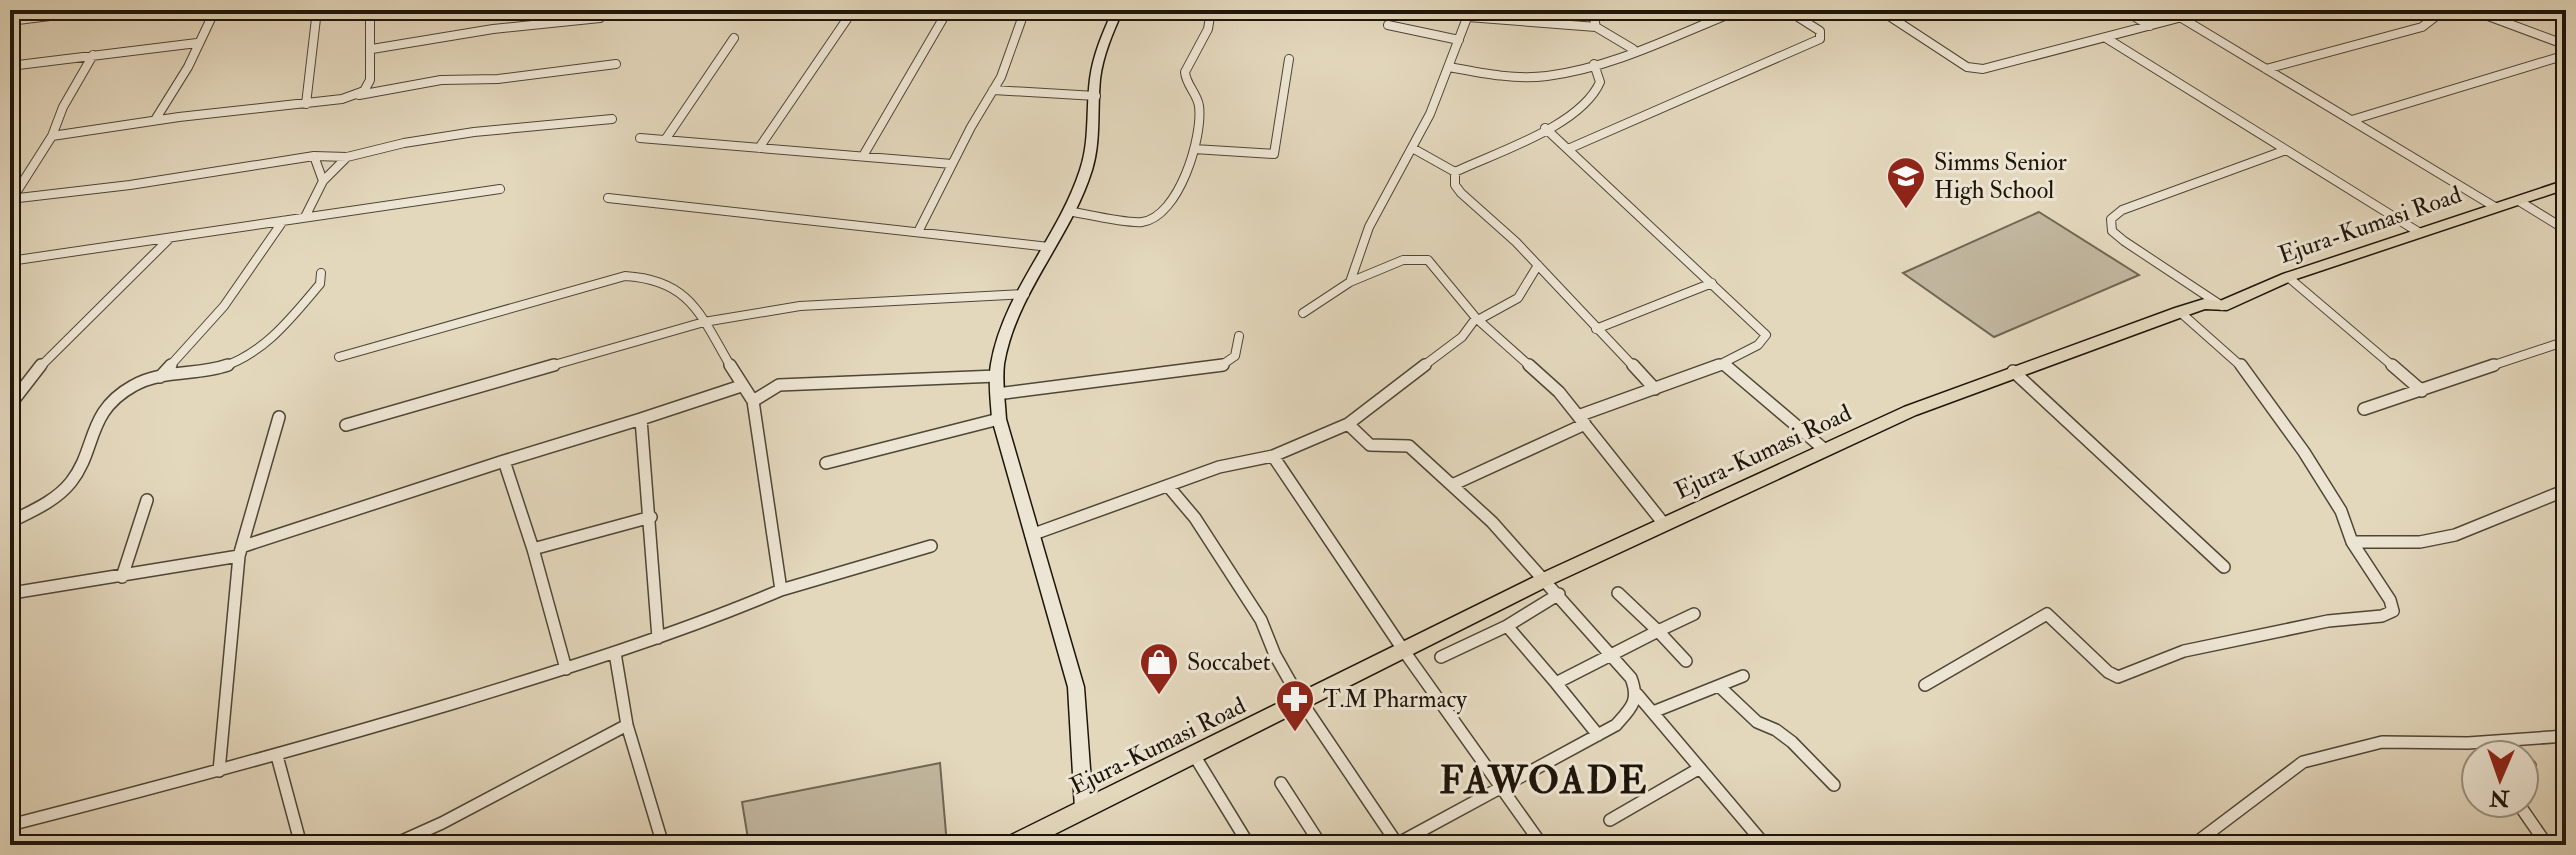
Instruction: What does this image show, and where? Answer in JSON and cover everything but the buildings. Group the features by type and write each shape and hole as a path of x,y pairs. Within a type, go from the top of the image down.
{"main road":[{"name":"Ejura-Kumasi Road","path":"1013,845 1546,579 1910,411 2180,312 2204,304 2222,306 2288,277 2566,184"}],"street":[{"path":"10,21 97,10"},
{"path":"155,120 188,67 215,10"},
{"path":"306,104 317,10"},
{"path":"357,95 368,86 372,49 370,10"},
{"path":"863,156 948,10"},
{"path":"918,232 993,90 1015,43 1025,10"},
{"path":"1084,809 1076,687 999,419 997,376 999,357 1025,294 1068,211 1086,168 1097,66 1118,10"},
{"path":"1068,211 1127,222 1152,220 1172,201 1194,149 1199,103 1184,78 1190,58 1208,34 1211,10"},
{"path":"1247,10 1301,12"},
{"path":"1592,10 1596,27"},
{"path":"1449,67 1493,75 1558,74 1594,64 1739,10"},
{"path":"1568,149 1820,39 1820,31 1813,24 1787,10"},
{"path":"1880,10 1973,68 1983,69 2209,10"},
{"path":"2124,10 2150,26"},
{"path":"2266,69 2422,27 2444,10"},
{"path":"2472,10 2566,45"},
{"path":"1350,282 1357,250 1366,229 1414,149 1469,13 1596,27 1633,49"},
{"path":"2180,17 2495,207"},
{"path":"372,49 493,29 600,18"},
{"path":"759,148 847,19"},
{"path":"1388,25 1459,40"},
{"path":"665,140 734,38"},
{"path":"2106,38 2420,233"},
{"path":"10,66 197,43"},
{"path":"11,199 52,136 63,107 93,55"},
{"path":"2352,120 2566,55"},
{"path":"1194,149 1274,154 1289,59"},
{"path":"52,136 155,120 306,104 441,80 498,79 616,64"},
{"path":"1455,172 1545,128 1595,96 1600,81 1594,64"},
{"path":"993,90 1096,96"},
{"path":"11,199 130,185 314,156 347,157 436,137 612,119"},
{"path":"1452,485 1582,420 1724,364 1761,344 1766,335 1545,128"},
{"path":"640,138 952,164"},
{"path":"1414,149 1455,172"},
{"path":"2222,306 2124,241 2112,231 2111,219 2122,210 2286,150"},
{"path":"314,156 323,181"},
{"path":"305,217 323,181 347,157"},
{"path":"1455,172 1455,185 1461,193 1538,265 1655,389"},
{"path":"10,261 305,217 415,204 500,189"},
{"path":"608,198 1049,247"},
{"path":"2519,201 2566,230"},
{"path":"160,377 224,306 283,221"},
{"path":"10,405 48,357 171,238"},
{"path":"1303,313 1350,282 1403,260 1428,260 1477,319 1559,392 1664,524"},
{"path":"1031,535 1219,467 1273,456 1348,424 1462,337 1477,319 1518,298 1538,265"},
{"path":"10,522 54,499 70,484 81,468 94,427 121,394 131,386 160,377 218,368 256,352 320,284 321,273"},
{"path":"339,357 625,276 648,276 664,282 691,300 753,401 781,590"},
{"path":"2288,277 2422,391"},
{"path":"1596,329 1712,283"},
{"path":"346,425 704,322 800,306 1025,294"},
{"path":"1925,685 2047,614 2108,672 2118,677 2184,651 2328,621 2382,616 2393,611 2390,600 2352,542 2334,499 2250,376 2232,355 2180,312"},
{"path":"997,394 1221,367 1235,356 1239,336"},
{"path":"2364,409 2566,341"},
{"path":"1724,364 1825,450"},
{"path":"2013,371 2224,567"},
{"path":"753,401 779,385 997,376"},
{"path":"12,593 122,577 242,551 454,474 741,386"},
{"path":"219,771 242,551 279,417"},
{"path":"641,419 658,638"},
{"path":"826,463 999,419"},
{"path":"1348,424 1370,445 1409,446 1546,579 1610,658 1631,678 1637,694 1765,845"},
{"path":"1273,456 1404,651 1542,845"},
{"path":"504,461 533,549 566,669"},
{"path":"1168,486 1195,518 1261,620 1275,655 1301,701 1397,845 1616,725 1634,705 1637,694"},
{"path":"2352,542 2420,542 2455,535 2566,490"},
{"path":"122,577 147,500"},
{"path":"533,549 651,517"},
{"path":"10,825 277,756 566,669 658,638 781,590 931,546"},
{"path":"1618,593 1686,661"},
{"path":"1441,657 1507,626 1559,594"},
{"path":"1556,683 1694,614"},
{"path":"1507,626 1598,735"},
{"path":"615,653 627,725 663,845"},
{"path":"1653,712 1743,676"},
{"path":"1720,687 1757,722 1776,730 1792,742 1834,785"},
{"path":"393,845 442,823 627,725"},
{"path":"2193,845 2303,762 2382,742 2468,743 2566,736"},
{"path":"1194,755 1249,845"},
{"path":"277,756 301,845"},
{"path":"1610,820 1700,768"},
{"path":"1281,783 1321,845"},
{"path":"2529,819 2547,845"}],"shaded area":[{"path":"2039,212 2139,275 1994,337 1903,273"},
{"path":"940,763 947,845 749,845 742,802"}],"place":[{"name":"Simms Senior High School","path":"1906,210"},
{"name":"Soccabet","path":"1159,696"},
{"name":"T.M Pharmacy","path":"1295,733"}],"district":[{"name":"FAWOADE","path":"1544,781"}]}
